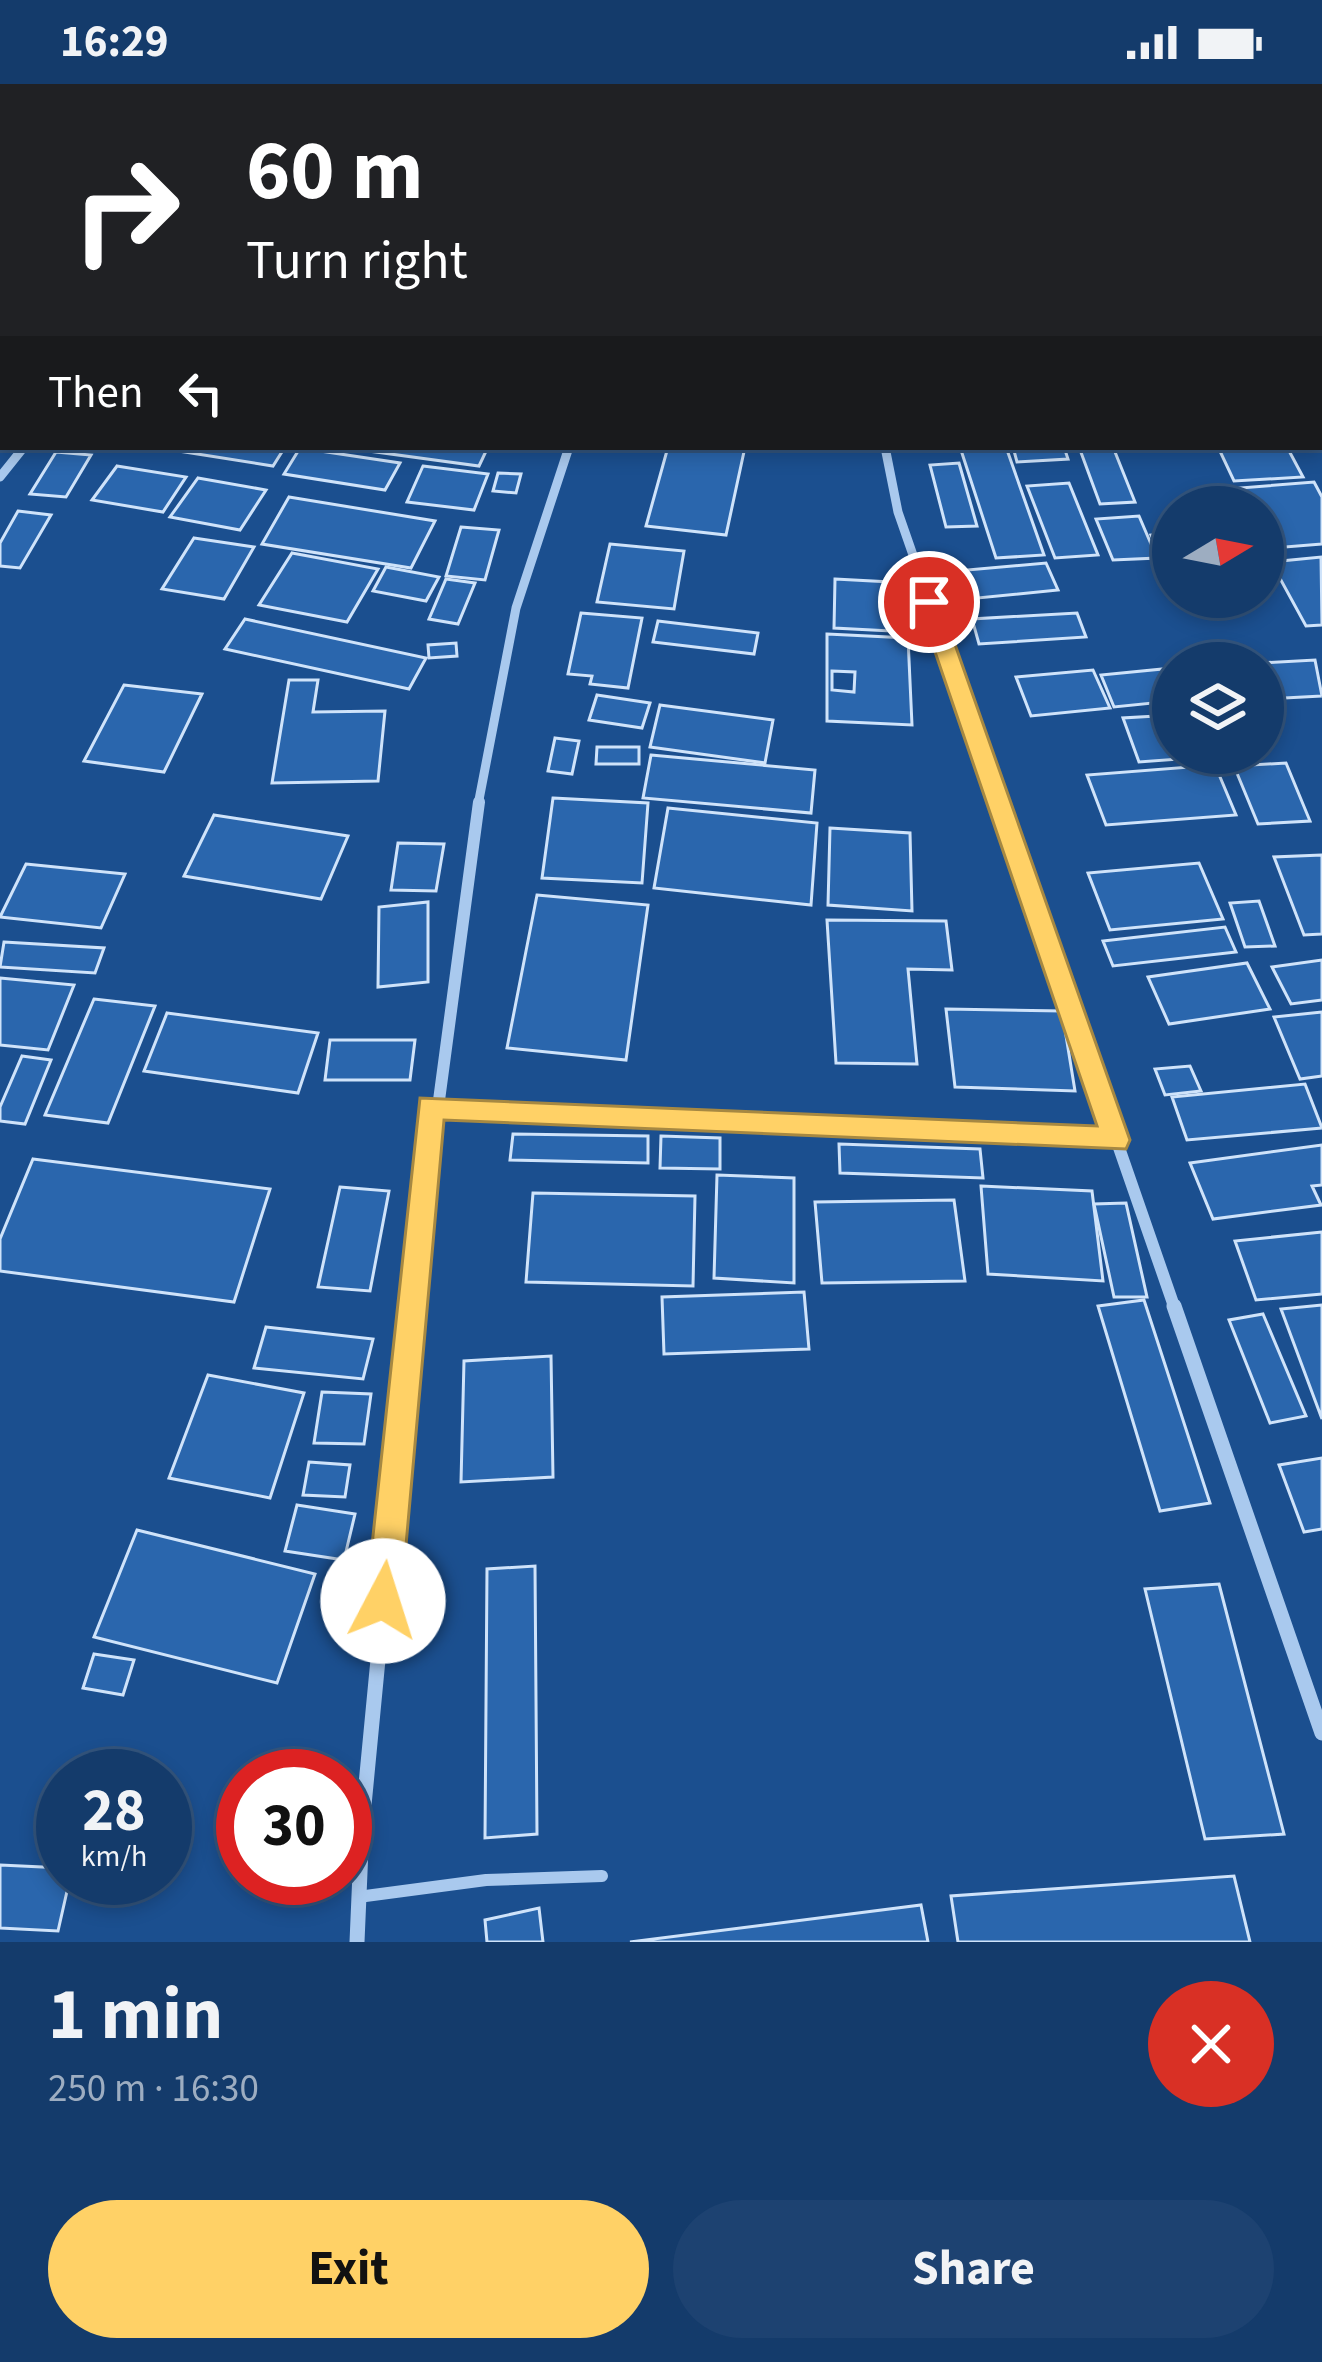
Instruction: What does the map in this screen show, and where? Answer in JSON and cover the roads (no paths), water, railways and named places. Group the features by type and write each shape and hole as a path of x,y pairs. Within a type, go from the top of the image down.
{"street":[{"path":"0,477 22,450"},
{"path":"371,1749 430,1107 499,676 536,524 568,450"},
{"path":"887,450 898,512 1322,1733"},
{"path":"430,1107 1116,1140"},
{"path":"357,1942 358,1905"}],"lane":[{"path":"372,1895 486,1880 602,1876"}]}
